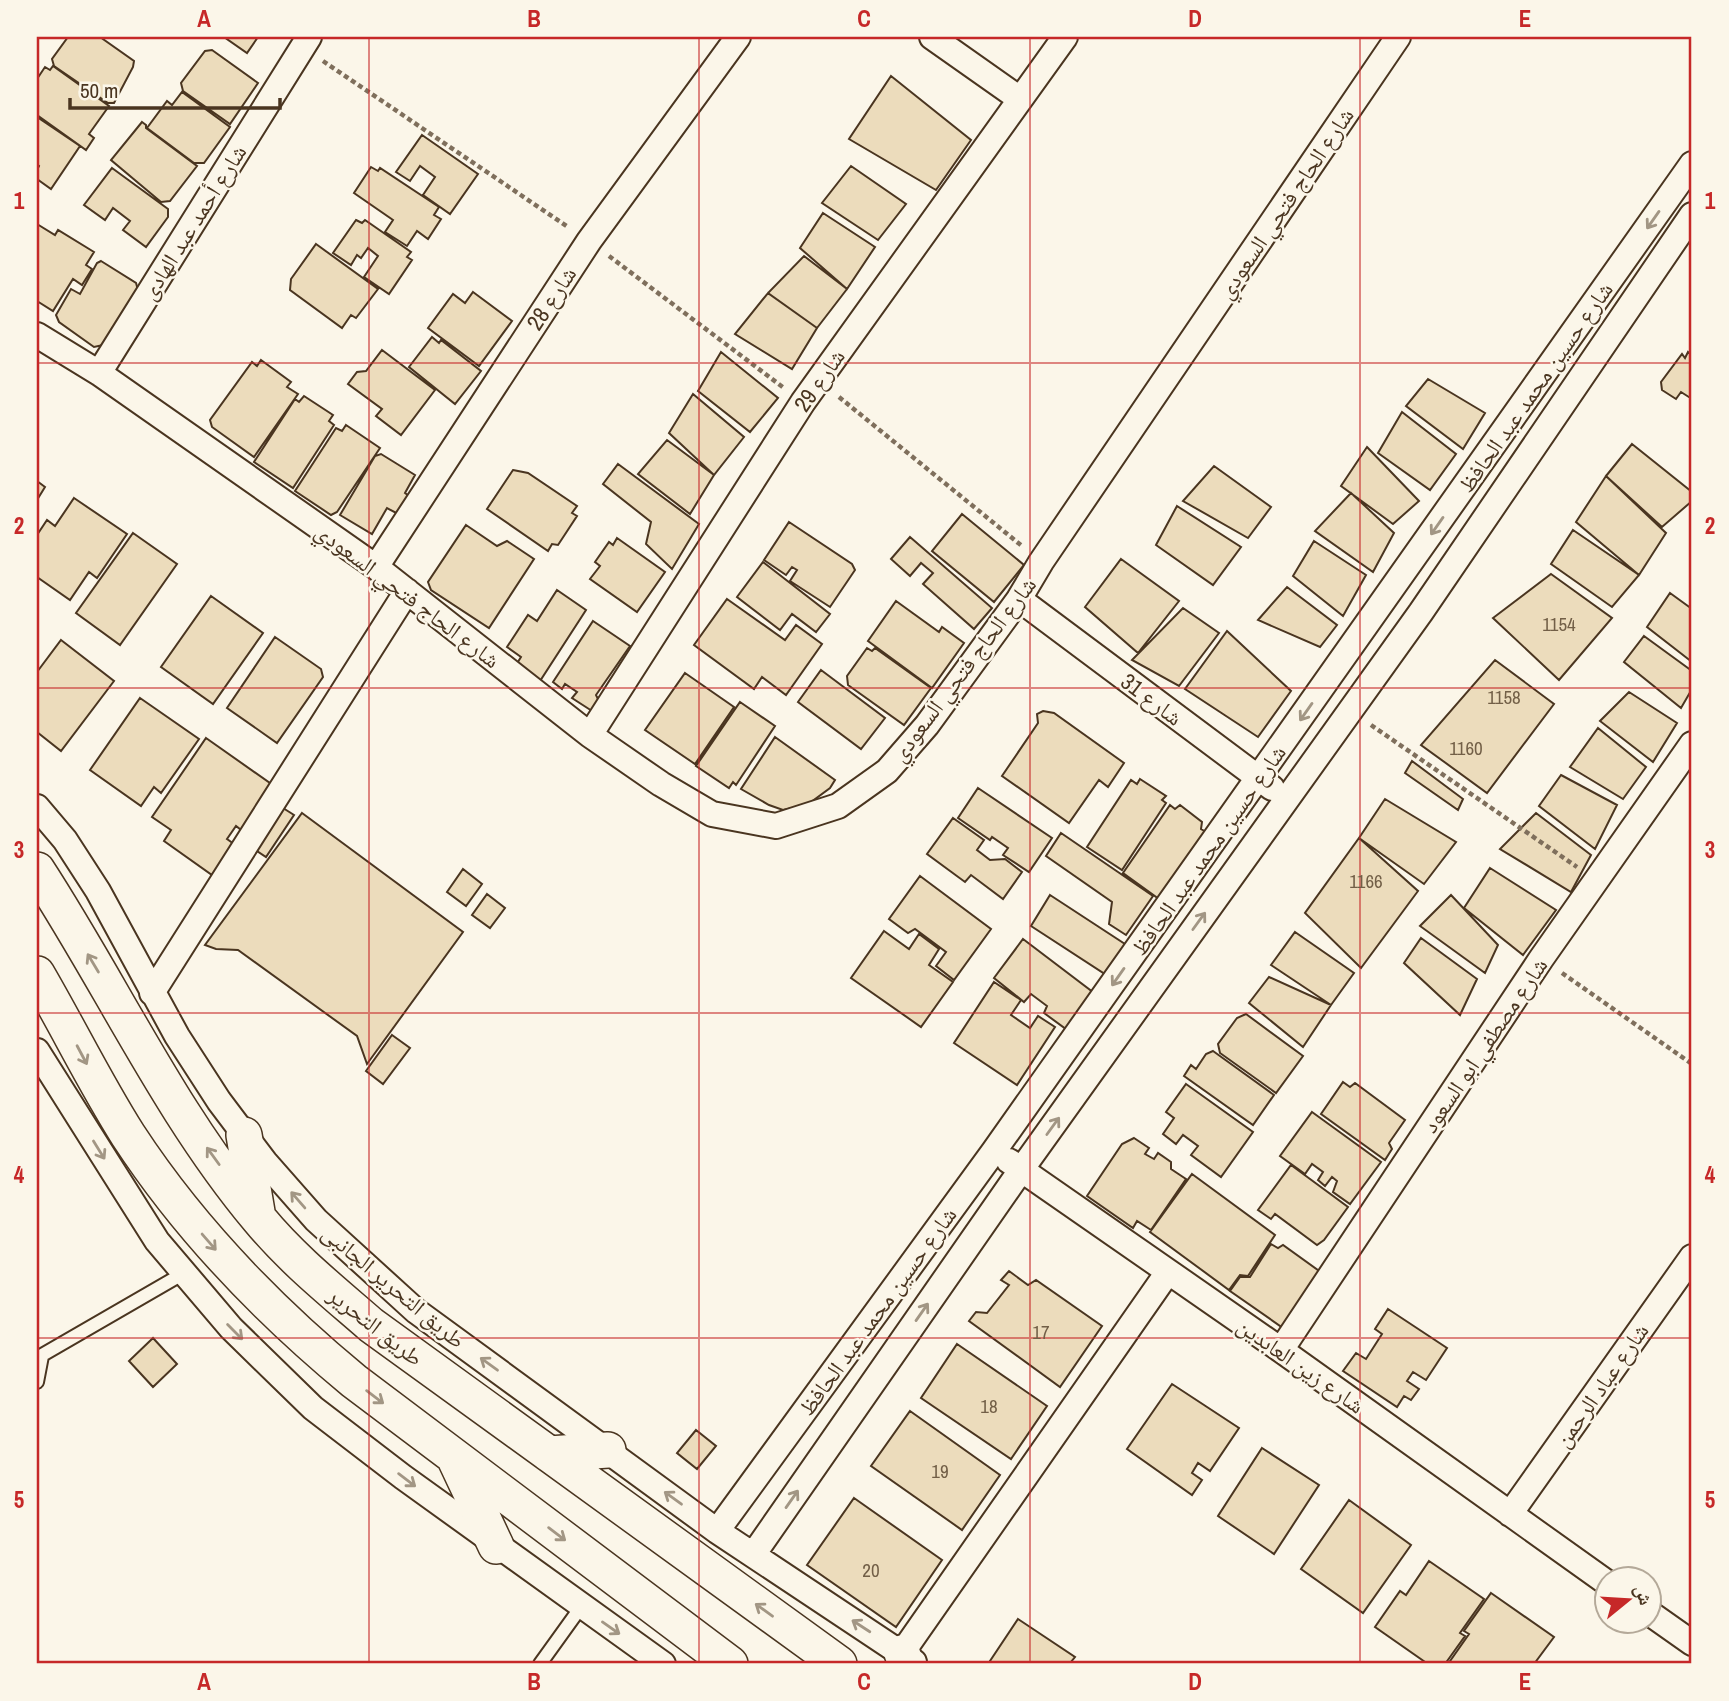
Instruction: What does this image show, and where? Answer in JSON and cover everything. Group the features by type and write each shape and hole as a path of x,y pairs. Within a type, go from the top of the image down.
{"street":[{"name":"شارع 28","path":"376,567 589,241 738,37"},
{"path":"932,37 1020,99"},
{"name":"شارع 29","path":"590,735 803,402 1065,37"},
{"name":"شارع الحاج فتحي السعودي","path":"37,335 99,373 376,567 590,735 661,783 712,814 776,826 838,806 887,771 927,725 1019,599 1041,562 1398,37"},
{"name":"شارع أحمد عبد الهادى","path":"99,373 306,42"},
{"name":"شارع حسين محمد عبد الحافظ","path":"717,1531 994,1151 1692,164"},
{"name":"شارع حسين محمد عبد الحافظ","path":"753,1555 1021,1170 1421,612 1692,215"},
{"path":"152,993 407,591"},
{"name":"شارع 31","path":"1019,599 1258,780 1288,797"},
{"name":"شارع مصطفي ابو السعود","path":"1281,1350 1541,959 1692,744"},
{"name":"طريق التحرير الجانبى","path":"37,807 65,840 98,891 152,993 219,1101 244,1135 316,1220 415,1311 717,1531 908,1661"},
{"name":"طريق التحرير","path":"37,870 176,1102 259,1219 299,1263 371,1325 839,1664"},
{"path":"37,974 128,1135 208,1242 254,1292 302,1338 354,1381 730,1664"},
{"path":"37,1051 157,1241 231,1328 313,1408 496,1546 663,1664"},
{"path":"244,1135 259,1219"},
{"name":"شارع زين العابدين","path":"994,1151 1281,1350 1592,1572"},
{"name":"شارع عباد الرحمن","path":"1510,1514 1692,1257"},
{"path":"908,1661 1168,1272"},
{"path":"549,1454 608,1450"},
{"path":"453,1455 496,1546"},
{"path":"1662,1622 1692,1643"}],"lane":[{"path":"37,1382 39,1357 184,1273"},
{"path":"540,1664 581,1607"}],"path":[{"path":"306,42 589,241 803,402"},
{"path":"819,380 1041,562"},
{"path":"1350,710 1596,880"},
{"path":"1541,959 1692,1064"}],"building":[{"path":"68,37 100,37 134,61 114,103 108,103 54,66 52,59"},
{"path":"224,37 258,37 247,53"},
{"path":"212,50 258,83 230,124 183,91 181,83 205,51"},
{"path":"53,66 109,106 89,134 94,138 86,150 37,115 37,79 45,67 50,70"},
{"path":"891,76 971,140 936,190 849,139"},
{"path":"182,92 230,127 204,163 194,163 147,128 167,101 172,105"},
{"path":"37,117 80,146 51,189 37,179"},
{"path":"142,122 146,128 197,166 170,201 161,202 111,160"},
{"path":"422,135 478,174 450,214 423,195 435,177 420,166 410,181 396,172"},
{"path":"851,166 906,204 878,240 822,203"},
{"path":"371,167 378,171 380,168 439,207 434,215 441,219 428,239 417,231 407,246 385,232 393,220 354,193"},
{"path":"112,168 168,209 168,217 146,247 123,230 130,221 113,208 105,220 84,205"},
{"path":"823,213 875,247 847,289 800,248"},
{"path":"356,220 362,223 365,220 411,252 407,257 412,260 389,294 364,277 378,256 368,248 361,258 357,255 351,265 333,253"},
{"path":"37,224 55,235 58,230 94,252 86,265 92,269 82,285 73,279 53,311 37,301"},
{"path":"316,244 378,289 356,318 351,315 342,328 290,290 291,279"},
{"path":"804,256 847,289 817,328 768,293"},
{"path":"101,261 136,283 138,290 103,345 94,347 59,322 56,315 71,289 80,294 97,263"},
{"path":"473,292 512,321 479,366 428,328 453,294 465,303"},
{"path":"768,293 817,328 792,369 735,334"},
{"path":"432,337 439,343 441,340 481,371 455,404 409,367"},
{"path":"382,350 435,390 401,435 376,416 382,409 348,384 357,372 366,371"},
{"path":"721,352 778,398 750,432 698,391"},
{"path":"1688,352 1692,356 1692,399 1681,392 1676,399 1662,390 1661,382 1682,354 1685,358"},
{"path":"261,360 291,382 287,387 298,394 254,457 212,427 210,420 252,362 257,366"},
{"path":"1428,379 1485,413 1463,449 1406,406"},
{"path":"693,394 744,437 714,475 669,433"},
{"path":"304,396 333,415 329,421 334,425 293,488 254,462 295,399 299,402"},
{"path":"1402,412 1456,454 1430,490 1378,453"},
{"path":"346,425 380,448 337,512 331,515 295,491 336,428 342,431"},
{"path":"667,440 714,475 690,514 638,474"},
{"path":"1632,444 1692,492 1692,501 1662,527 1606,476"},
{"path":"1367,447 1419,501 1393,524 1341,486"},
{"path":"381,454 415,475 405,493 409,496 398,514 387,508 372,534 340,515 375,456"},
{"path":"618,464 699,524 672,569 646,544 651,522 603,484"},
{"path":"1214,466 1271,507 1248,538 1183,501"},
{"path":"513,470 528,473 577,506 572,513 577,516 558,545 552,544 548,551 487,509"},
{"path":"1606,476 1666,533 1639,575 1576,522"},
{"path":"37,481 45,487 37,500"},
{"path":"1351,493 1394,533 1373,572 1315,531"},
{"path":"74,498 127,534 97,578 89,572 70,600 37,577 37,535 47,520 55,526"},
{"path":"1177,506 1241,547 1213,585 1156,545"},
{"path":"962,514 1024,565 994,602 932,551"},
{"path":"789,522 852,564 855,570 830,607 790,581 797,570 792,567 786,575 764,560"},
{"path":"466,525 497,546 507,541 534,559 489,628 431,590 428,582"},
{"path":"1573,530 1639,575 1612,607 1551,564"},
{"path":"133,533 177,564 120,645 76,613"},
{"path":"910,537 992,608 974,629 923,584 933,573 921,563 910,576 891,559"},
{"path":"617,538 665,572 637,612 590,579 600,566 595,562 609,542 613,545"},
{"path":"1314,541 1366,575 1343,616 1293,576"},
{"path":"1121,559 1179,601 1138,653 1085,607"},
{"path":"763,562 830,614 816,632 792,614 780,630 737,597"},
{"path":"1551,574 1612,618 1559,680 1493,618"},
{"path":"1287,587 1337,625 1320,647 1258,620"},
{"path":"557,590 586,610 540,681 516,665 521,657 507,647 528,615 537,621"},
{"path":"1670,593 1692,609 1692,662 1647,627"},
{"path":"211,596 263,633 213,704 161,667"},
{"path":"727,599 785,640 796,625 822,644 786,695 762,677 754,689 694,645"},
{"path":"896,601 939,632 942,627 964,643 932,688 868,641"},
{"path":"1183,608 1219,633 1179,686 1132,660"},
{"path":"593,621 630,646 596,695 599,701 592,711 572,698 577,692 565,684 562,689 553,682"},
{"path":"1227,631 1291,691 1258,737 1185,689"},
{"path":"1644,636 1692,671 1692,689 1681,708 1624,662"},
{"path":"275,637 321,669 323,677 277,743 227,708"},
{"path":"61,640 114,681 61,751 37,732 37,672"},
{"path":"867,648 872,651 875,648 931,688 904,725 848,685 847,676"},
{"path":"1495,660 1554,704 1487,793 1421,745"},
{"path":"821,670 885,718 861,749 798,702"},
{"path":"685,673 734,707 695,764 645,730"},
{"path":"1629,692 1677,723 1653,762 1600,721"},
{"path":"140,698 199,739 161,793 154,787 141,806 90,770"},
{"path":"740,702 775,726 736,785 733,782 729,788 696,766"},
{"path":"1043,711 1054,713 1124,763 1108,787 1099,780 1069,823 1002,776 1038,723 1037,714"},
{"path":"1598,728 1646,767 1623,799 1570,767"},
{"path":"775,737 835,780 830,788 807,805 783,810 741,789"},
{"path":"206,738 277,788 245,833 236,826 227,839 234,844 212,875 164,841 171,830 152,817"},
{"path":"1412,761 1463,799 1458,810 1405,773"},
{"path":"1561,775 1617,805 1595,849 1539,806"},
{"path":"1140,779 1166,796 1162,800 1166,803 1122,870 1087,847 1131,780 1137,784"},
{"path":"978,788 1052,838 1029,872 1003,855 1008,848 992,837 990,840 958,818"},
{"path":"1385,799 1456,842 1424,884 1359,838"},
{"path":"1170,805 1175,809 1180,805 1202,822 1201,829 1206,832 1159,899 1123,873"},
{"path":"283,808 294,815 266,857 254,849"},
{"path":"302,813 463,932 367,1064 357,1036 238,950 216,949 205,945"},
{"path":"1536,813 1591,855 1571,892 1500,849"},
{"path":"953,818 984,840 977,850 990,860 1005,859 1022,872 1003,899 971,875 965,882 927,854"},
{"path":"1061,833 1153,896 1126,935 1109,924 1112,902 1046,856"},
{"path":"1359,838 1418,891 1361,968 1305,913"},
{"path":"1490,868 1556,910 1523,955 1464,908"},
{"path":"463,869 482,884 466,906 447,892"},
{"path":"920,876 991,929 954,980 936,966 946,952 915,929 908,933 889,919"},
{"path":"487,894 505,908 490,928 472,915"},
{"path":"1050,895 1128,946 1108,976 1031,926"},
{"path":"1451,895 1498,945 1485,973 1420,926"},
{"path":"884,931 909,949 919,934 939,949 929,965 953,982 921,1027 851,978"},
{"path":"1295,932 1354,973 1331,1005 1271,965"},
{"path":"1421,938 1477,979 1460,1015 1404,963"},
{"path":"1023,939 1098,996 1070,1032 1044,1013 1047,1006 1031,994 1024,1002 994,978"},
{"path":"1269,977 1331,1005 1303,1047 1249,1003"},
{"path":"994,982 1021,1000 1011,1015 1030,1028 1038,1016 1055,1027 1017,1085 954,1043"},
{"path":"1246,1014 1303,1056 1276,1093 1220,1053 1218,1044 1237,1018"},
{"path":"392,1035 410,1048 383,1084 366,1071"},
{"path":"1213,1051 1274,1095 1253,1125 1184,1076 1191,1065 1196,1069 1206,1054"},
{"path":"1343,1082 1350,1087 1355,1083 1405,1120 1389,1143 1392,1149 1385,1160 1321,1114"},
{"path":"1186,1084 1253,1132 1221,1177 1191,1155 1198,1146 1183,1135 1176,1144 1163,1134 1174,1118 1166,1112"},
{"path":"1312,1112 1381,1162 1350,1204 1333,1192 1337,1181 1332,1177 1325,1186 1318,1180 1323,1172 1312,1164 1305,1174 1280,1156"},
{"path":"1134,1138 1149,1148 1145,1154 1154,1159 1158,1153 1171,1162 1171,1169 1186,1179 1151,1230 1137,1221 1133,1228 1087,1196 1122,1144"},
{"path":"1291,1165 1348,1207 1324,1240 1317,1245 1275,1214 1271,1219 1258,1210"},
{"path":"1192,1174 1275,1235 1248,1276 1240,1275 1229,1290 1150,1232"},
{"path":"1271,1244 1278,1248 1283,1245 1322,1273 1283,1328 1230,1291 1240,1277 1250,1277"},
{"path":"1009,1271 1028,1285 1036,1280 1102,1326 1060,1387 969,1321 976,1312 987,1313 1009,1285 1001,1280"},
{"path":"1388,1309 1447,1348 1426,1380 1413,1372 1407,1381 1419,1389 1411,1400 1404,1396 1397,1407 1343,1371 1356,1353 1366,1359 1382,1334 1375,1329"},
{"path":"153,1338 177,1364 153,1387 129,1361"},
{"path":"957,1344 1047,1406 1011,1459 921,1398"},
{"path":"1172,1384 1239,1428 1210,1471 1198,1463 1192,1473 1202,1480 1192,1495 1127,1449"},
{"path":"910,1411 1000,1475 962,1530 871,1466"},
{"path":"696,1430 716,1446 697,1469 677,1453"},
{"path":"1262,1448 1319,1485 1274,1554 1218,1516"},
{"path":"854,1498 942,1560 896,1627 807,1565"},
{"path":"1349,1500 1411,1545 1363,1613 1301,1569"},
{"path":"1429,1561 1484,1599 1460,1633 1465,1636 1445,1664 1428,1664 1375,1627 1400,1591 1406,1595"},
{"path":"1491,1593 1554,1637 1534,1664 1448,1664 1469,1634 1464,1631"},
{"path":"1018,1619 1075,1657 1071,1662 1075,1664 988,1664"}]}
